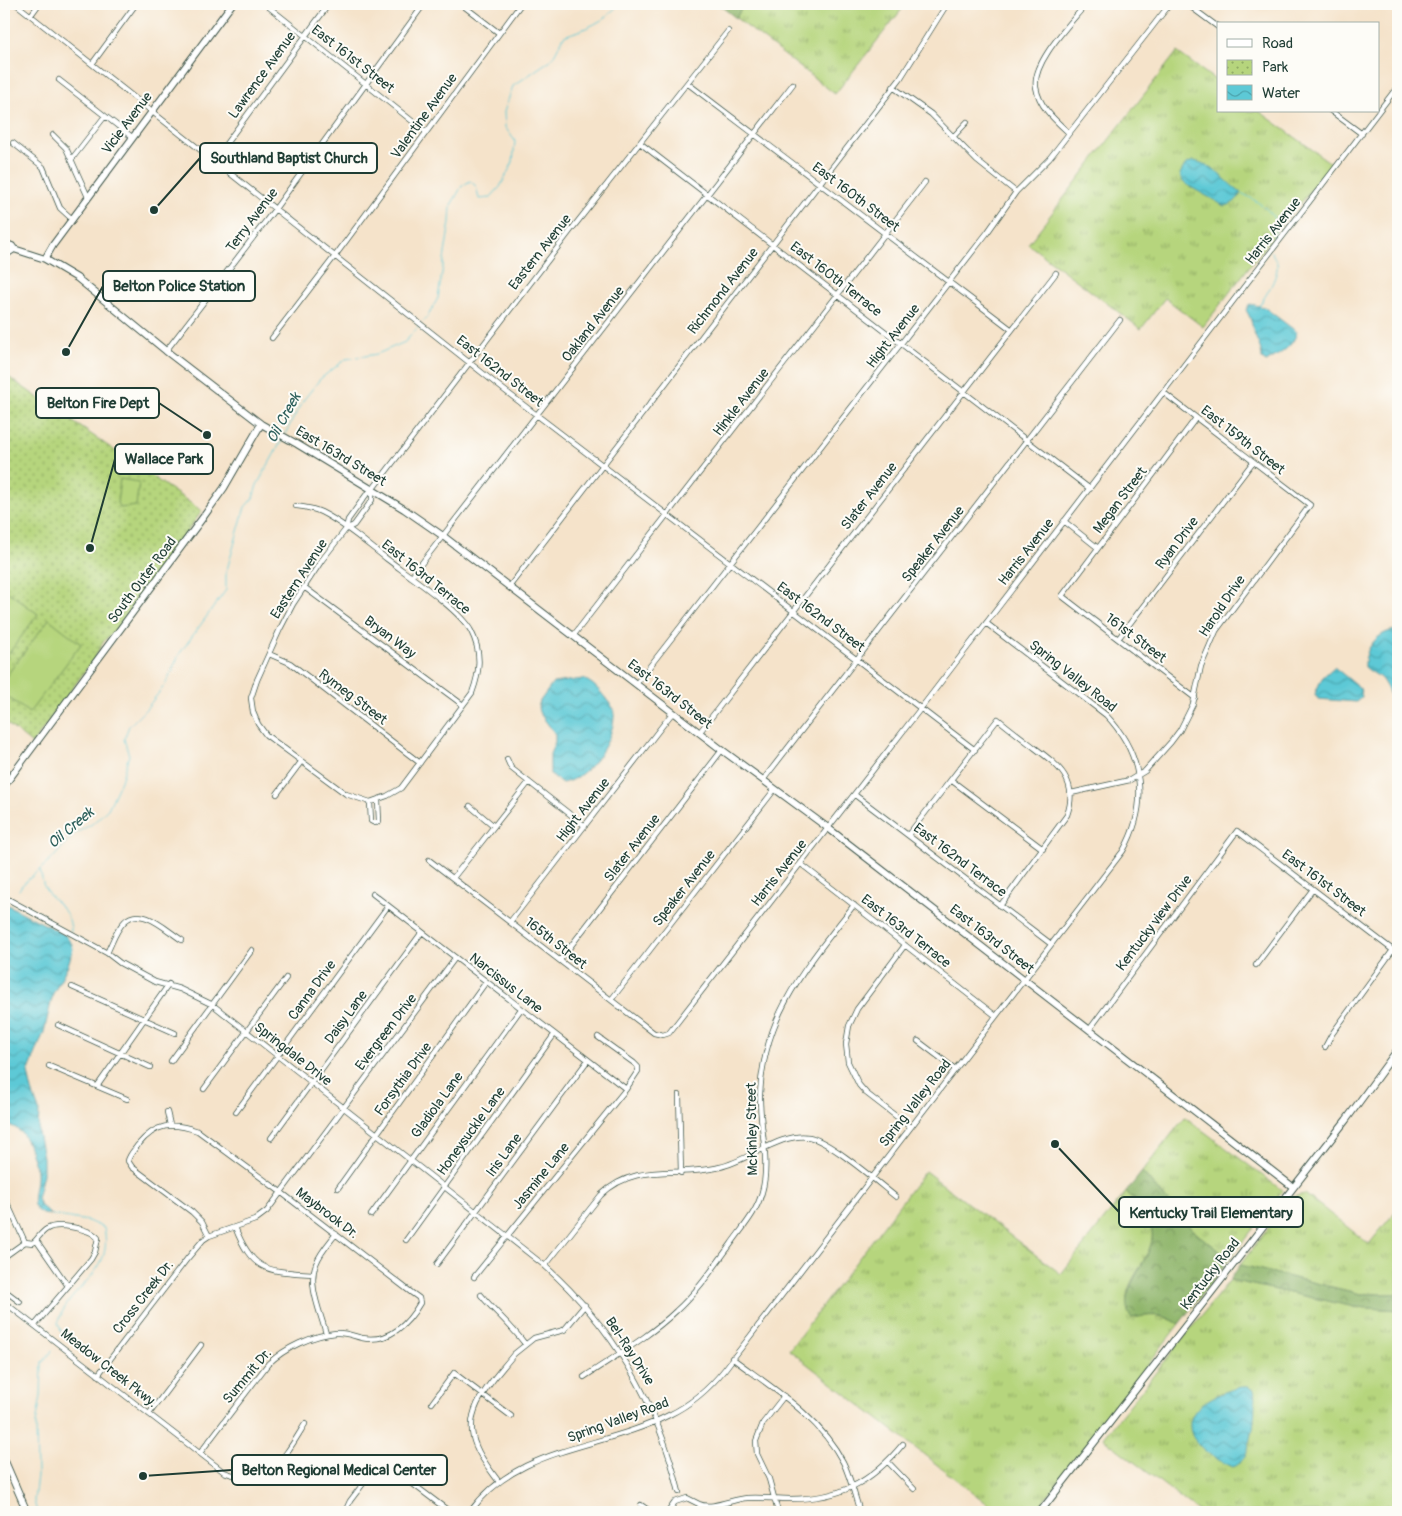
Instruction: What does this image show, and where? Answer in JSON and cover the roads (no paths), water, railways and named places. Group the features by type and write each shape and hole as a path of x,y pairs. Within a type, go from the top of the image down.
{"street":[{"name":"East 162nd Street","path":"16,4 426,329 975,750"},
{"path":"31,15 39,4"},
{"path":"92,64 136,4"},
{"name":"Vicie Avenue","path":"45,259 53,245 132,137 232,4"},
{"name":"East 161st Street","path":"265,4 426,132"},
{"name":"Lawrence Avenue","path":"214,160 329,4"},
{"name":"Terry Avenue","path":"166,351 275,209 424,4"},
{"path":"461,4 499,33"},
{"name":"Valentine Avenue","path":"272,338 521,4"},
{"name":"Richmond Avenue","path":"509,587 900,79 947,4"},
{"path":"1070,133 1047,111 1038,94 1036,80 1043,58 1086,4"},
{"name":"Hight Avenue","path":"636,684 987,233 1016,192 1049,159 1170,4"},
{"path":"1187,4 1217,26"},
{"name":"Eastern Avenue","path":"302,762 266,735 258,724 253,712 251,698 280,628 304,587 346,528 348,520 366,495 372,490 728,31"},
{"path":"59,80 132,137"},
{"name":"East 160th Street","path":"687,83 1012,330"},
{"name":"Oakland Avenue","path":"411,577 793,84"},
{"name":"Harris Avenue","path":"1380,110 1398,86"},
{"path":"893,87 931,114 977,162 1016,192"},
{"path":"1332,112 1362,134"},
{"name":"Harris Avenue","path":"671,1031 1378,112"},
{"path":"71,160 105,116"},
{"path":"953,137 967,122"},
{"path":"53,135 64,144 88,197"},
{"path":"13,143 43,167 60,208 72,219"},
{"name":"East 160th Terrace","path":"640,143 1090,489"},
{"name":"Hinkle Avenue","path":"573,636 925,182"},
{"name":"East 163rd Street","path":"4,243 12,246 14,249 45,259 77,278 166,351 261,424 404,509 443,536 699,733 828,828 1293,1188"},
{"path":"4,252 8,253 14,249"},
{"name":"Slater Avenue","path":"699,733 1056,273"},
{"name":"Speaker Avenue","path":"763,780 1120,320"},
{"name":"East 159th Street","path":"1164,393 1310,505"},
{"name":"Megan Street","path":"1062,596 1196,418"},
{"name":"South Outer Road","path":"4,786 224,488 261,424"},
{"name":"Ryan Drive","path":"1118,639 1253,462"},
{"name":"Eastern Avenue","path":"346,528 354,525 372,500 372,490"},
{"name":"Harold Drive","path":"1138,776 1171,742 1187,718 1195,698 1201,666 1216,631 1310,505"},
{"name":"East 163rd Terrace","path":"296,506 320,511 346,528 458,615 470,630 477,646 479,661 478,677 472,693 463,706"},
{"path":"1064,521 1098,548"},
{"name":"Bryan Way","path":"304,587 463,706"},
{"name":"161st Street","path":"1062,596 1195,698"},
{"name":"Spring Valley Road","path":"470,1512 477,1502 499,1482 535,1460 605,1440 657,1421 682,1409 701,1395 716,1380 1129,841 1139,807 1138,776 1136,764 1128,743 1121,732 1106,715 986,624"},
{"name":"Rymeg Street","path":"269,654 290,663 420,763"},
{"path":"277,794 302,762 346,794 370,802 378,800 401,788 463,706"},
{"name":"Hight Avenue","path":"510,922 673,712"},
{"path":"908,835 998,719 1056,764 1065,775 1071,793 1067,815 1000,906"},
{"name":"Slater Avenue","path":"560,960 722,750"},
{"path":"507,759 511,768 585,826"},
{"path":"1071,793 1122,783 1138,776"},
{"path":"951,780 1043,849"},
{"path":"453,878 529,782"},
{"name":"Speaker Avenue","path":"611,1000 775,789"},
{"name":"East 162nd Terrace","path":"855,794 1051,944"},
{"path":"370,802 371,821 375,823 379,822 380,817 378,800"},
{"path":"470,806 494,826"},
{"name":"East 161st Street","path":"1237,830 1398,954"},
{"name":"Kentucky view Drive","path":"1089,1030 1237,830"},
{"name":"165th Street","path":"429,860 654,1033 663,1035 671,1031"},
{"name":"East 163rd Terrace","path":"801,864 996,1016"},
{"path":"1256,965 1313,889"},
{"name":"Narcissus Lane","path":"373,894 626,1089"},
{"name":"Springdale Drive","path":"4,897 107,953 120,963 155,982 169,984 200,997 213,1005 545,1266"},
{"name":"McKinley Street","path":"584,1377 652,1332 688,1300 755,1210 765,1182 766,1170 760,1121 760,1095 764,1060 773,1029 785,1000 795,983 854,905"},
{"name":"Canna Drive","path":"236,1112 388,906"},
{"path":"107,953 124,922 132,916 146,917 182,940"},
{"name":"Daisy Lane","path":"271,1138 422,932"},
{"path":"906,945 857,1008 849,1026 846,1044 850,1070 859,1085 866,1093 910,1127"},
{"path":"170,1062 252,950"},
{"path":"1325,1047 1332,1034 1393,950"},
{"name":"Evergreen Drive","path":"209,1236 261,1216 282,1193 455,958"},
{"path":"204,1089 286,978"},
{"name":"Forsythia Drive","path":"338,1188 486,982"},
{"path":"98,1086 169,984"},
{"path":"72,987 175,1033"},
{"name":"Gladiola Lane","path":"371,1214 521,1009"},
{"path":"58,1024 150,1067"},
{"name":"Honeysuckle Lane","path":"406,1240 554,1035"},
{"name":"Jasmine Lane","path":"474,1277 626,1089 638,1071 638,1067 634,1063 598,1037"},
{"path":"918,1041 956,1069"},
{"name":"Kentucky Road","path":"1040,1512 1293,1188 1398,1050"},
{"name":"Iris Lane","path":"437,1264 588,1060"},
{"path":"49,1066 127,1099"},
{"path":"679,1095 680,1173"},
{"path":"167,1112 170,1125 161,1127 145,1136 128,1161 192,1212 202,1222 209,1236"},
{"name":"Maybrook Dr.","path":"170,1125 181,1125 198,1131 419,1298 420,1303 402,1327 378,1339 362,1338 343,1333 326,1334"},
{"path":"545,1266 601,1195 616,1182 641,1173 680,1173 731,1165 791,1137 812,1137 824,1142 896,1197"},
{"path":"4,1196 25,1242"},
{"path":"4,1257 25,1242 33,1243 47,1228 56,1226 91,1231 97,1235 99,1241 95,1252 35,1325"},
{"path":"235,1227 246,1253 261,1266 272,1270 313,1274"},
{"path":"326,1334 317,1301 313,1274 320,1256 336,1234"},
{"name":"Cross Creek Dr.","path":"98,1375 187,1259 203,1240 209,1236"},
{"path":"36,1240 68,1286"},
{"name":"Bel-Ray Drive","path":"545,1266 585,1305 621,1352 657,1421 672,1464 679,1492"},
{"path":"4,1290 20,1302"},
{"path":"482,1295 492,1308 514,1329 525,1344"},
{"name":"Meadow Creek Pkwy.","path":"4,1302 224,1472 251,1477 269,1471 279,1464 305,1424"},
{"path":"499,1482 481,1456 472,1435 472,1415 476,1403 514,1354 525,1344 534,1338 564,1330 585,1305"},
{"name":"Summit Dr.","path":"200,1453 268,1364 280,1352 326,1334"},
{"path":"149,1414 201,1346"},
{"path":"732,1358 784,1396 809,1418 827,1438 843,1462 860,1512"},
{"path":"432,1403 454,1373 511,1416"},
{"path":"778,1512 769,1479 757,1454 756,1441 763,1423 784,1396"},
{"path":"699,1504 705,1512 711,1507 736,1499 803,1498 824,1495 851,1487 870,1477 888,1462 903,1444"},
{"path":"4,1459 28,1512"},
{"path":"345,1512 350,1501 382,1460 450,1512"},
{"path":"888,1462 914,1489"},
{"path":"668,1512 679,1492 699,1504 711,1507"},
{"path":"675,1502 687,1498"},
{"path":"642,1505 652,1512"}],"water":[{"path":"1193,161 1200,162 1213,169 1241,193 1232,204 1224,206 1183,182 1180,174 1185,165"},
{"path":"1250,304 1264,307 1297,332 1289,346 1266,362 1262,359 1246,310"},
{"path":"1396,630 1398,632 1398,701 1390,695 1382,680 1365,667 1365,660 1373,642 1383,634"},
{"path":"1334,667 1360,688 1362,697 1356,702 1318,699 1315,694 1322,678"},
{"path":"583,679 596,687 614,709 614,720 606,743 592,765 572,780 562,783 550,774 550,754 555,742 555,734 539,712 538,707 553,683"},
{"path":"4,903 65,935 72,944 73,949 68,965 53,994 44,1032 28,1073 39,1110 38,1132 43,1157 43,1174 37,1199 40,1205 51,1215 42,1214 34,1205 36,1170 26,1140 20,1131 4,1125"},
{"path":"1241,1387 1249,1387 1254,1390 1254,1421 1245,1455 1240,1463 1233,1467 1213,1456 1199,1445 1192,1434 1190,1423 1194,1412 1204,1402"}],"waterway":[{"name":"Oil Creek","path":"422,323 438,298 451,205 462,186 470,181 476,186 479,199 490,198 500,187 513,162 515,141 505,127 504,112 513,86 552,59 564,36 587,28 608,16 618,4"},
{"path":"1241,193 1263,206 1272,215 1276,226 1274,238"},
{"path":"1259,306 1276,274 1277,263 1272,252"},
{"name":"Oil Creek","path":"285,434 302,402 320,379 346,359 377,354 405,342 419,326"},
{"name":"Oil Creek","path":"19,890 22,885 52,859 74,834 92,824 108,809 121,781 129,755 124,739 129,726 146,709 165,685 180,653 226,590 226,573 245,507 253,498 257,485 282,440"},
{"path":"40,870 45,888 65,912 71,931"},
{"path":"51,1215 88,1221 104,1228 106,1242 100,1264 62,1312 58,1323 62,1334"},
{"path":"37,1512 34,1501 37,1475 36,1424 41,1396 42,1363 52,1351"}],"place":[{"name":"Southland Baptist Church","path":"154,210"},
{"name":"Belton Police Station","path":"66,352"},
{"name":"Belton Fire Dept","path":"207,435"},
{"name":"Wallace Park","path":"90,548"},
{"name":"Kentucky Trail Elementary","path":"1055,1144"},
{"name":"Belton Regional Medical Center","path":"143,1476"}]}
